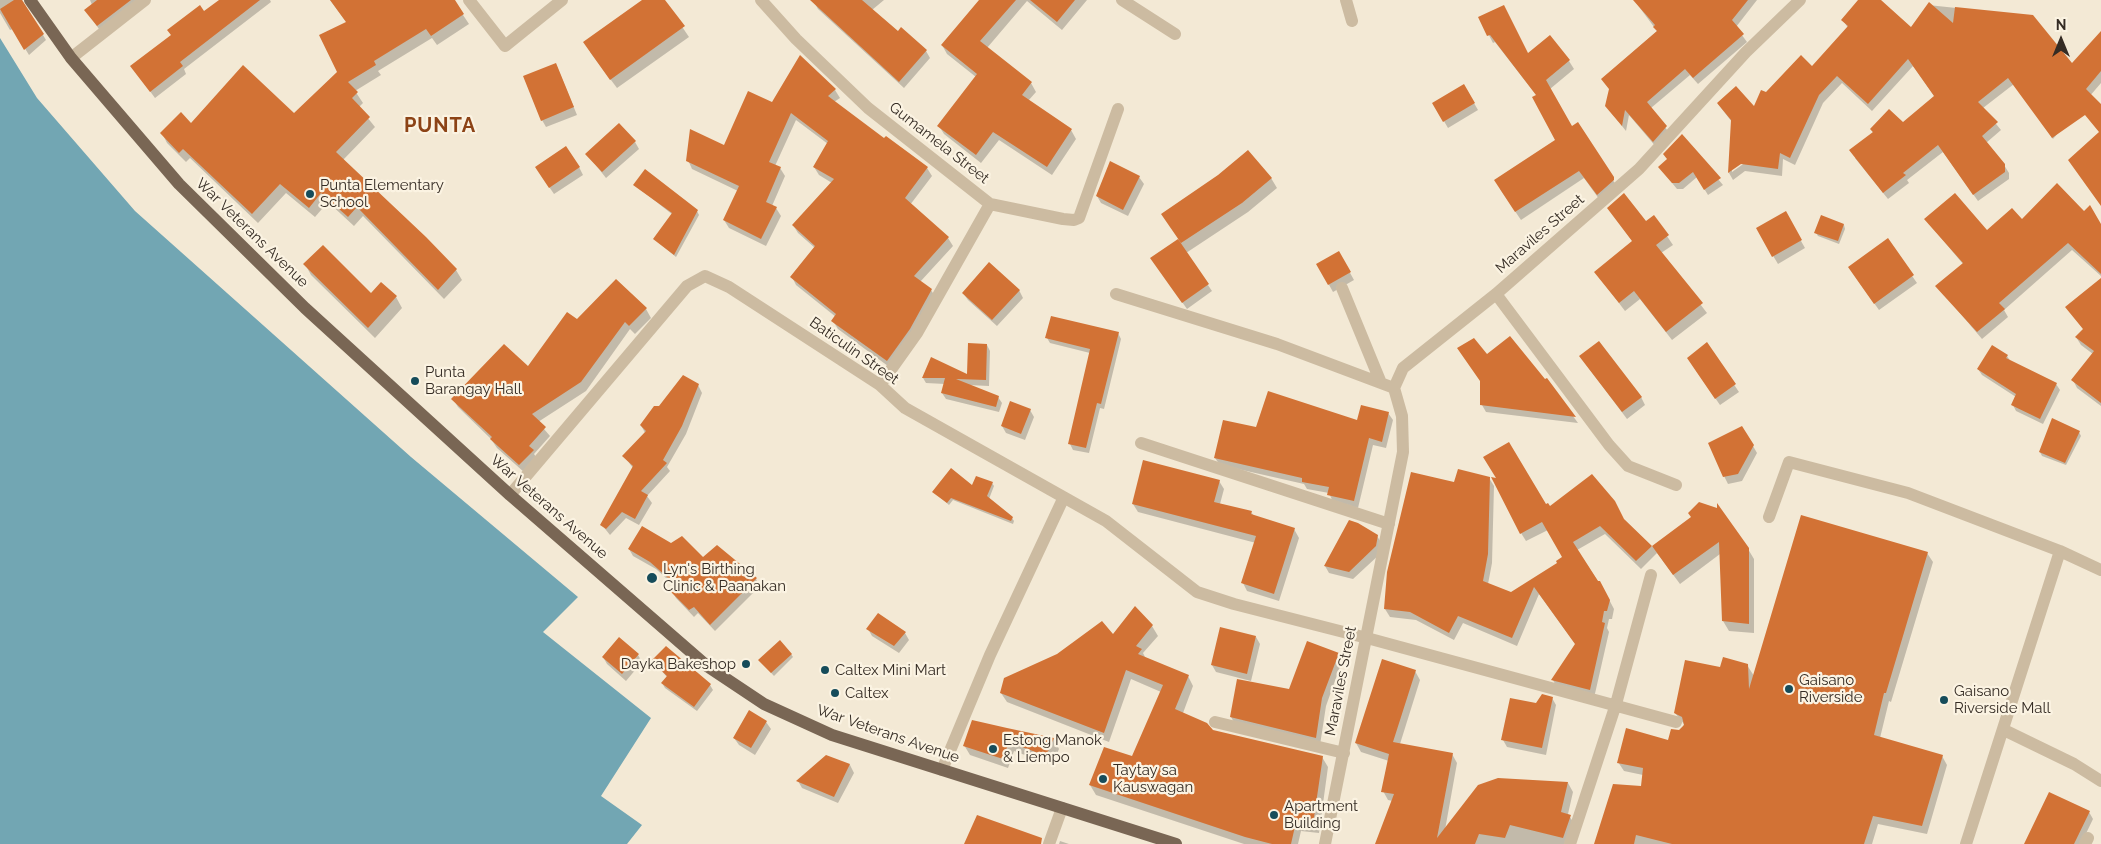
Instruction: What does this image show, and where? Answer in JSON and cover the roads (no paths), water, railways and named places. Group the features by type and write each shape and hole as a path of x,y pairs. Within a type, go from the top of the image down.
{"main road":[{"name":"War Veterans Avenue","path":"30,0 71,58 179,184 305,308 510,495 706,666 764,704 832,735 1176,844"}],"street":[{"path":"71,58 145,0"},
{"path":"470,0 505,46 562,0"},
{"name":"Gumamela Street","path":"761,0 796,39 868,108 990,204 917,333 880,385"},
{"path":"1346,0 1352,22"},
{"name":"Maraviles Street","path":"1325,844 1367,638 1402,452 1402,416 1394,388 1402,368 1496,294 1640,168 1746,52 1800,0"},
{"path":"1125,2 1175,34"},
{"path":"990,204 1064,219 1074,220 1079,218 1118,109"},
{"name":"Baticulin Street","path":"510,495 687,286 705,276 728,287 880,385 905,408 1106,521 1197,592 1234,604 1616,704 1676,722"},
{"path":"1342,288 1381,383"},
{"path":"1116,294 1277,344 1394,388"},
{"path":"1496,294 1608,445 1628,466 1676,485"},
{"path":"1141,443 1389,524"},
{"path":"1769,517 1789,462 1908,493 2060,550 2101,570"},
{"path":"942,770 990,655 1064,498"},
{"path":"1966,844 2060,550"},
{"path":"1570,844 1616,704 1651,575"},
{"path":"1216,722 1344,753"},
{"path":"2004,730 2074,764 2101,781"},
{"path":"1049,844 1062,808"}],"water":[{"path":"0,38 37,98 135,211 411,457 578,597 543,632 651,718 601,796 642,825 627,844 0,844"}],"place":[{"name":"Punta Elementary School","path":"310,194"},
{"name":"Punta Barangay Hall","path":"415,381"},
{"name":"Lyn's Birthing Clinic & Paanakan","path":"652,578"},
{"name":"Dayka Bakeshop","path":"746,664"},
{"name":"Caltex Mini Mart","path":"825,670"},
{"name":"Gaisano Riverside","path":"1789,689"},
{"name":"Caltex","path":"835,693"},
{"name":"Gaisano Riverside Mall","path":"1944,700"},
{"name":"Estong Manok & Liempo","path":"993,749"},
{"name":"Taytay sa Kauswagan","path":"1103,779"},
{"name":"Apartment Building","path":"1274,815"}],"district":[{"name":"PUNTA","path":"440,126"}]}
